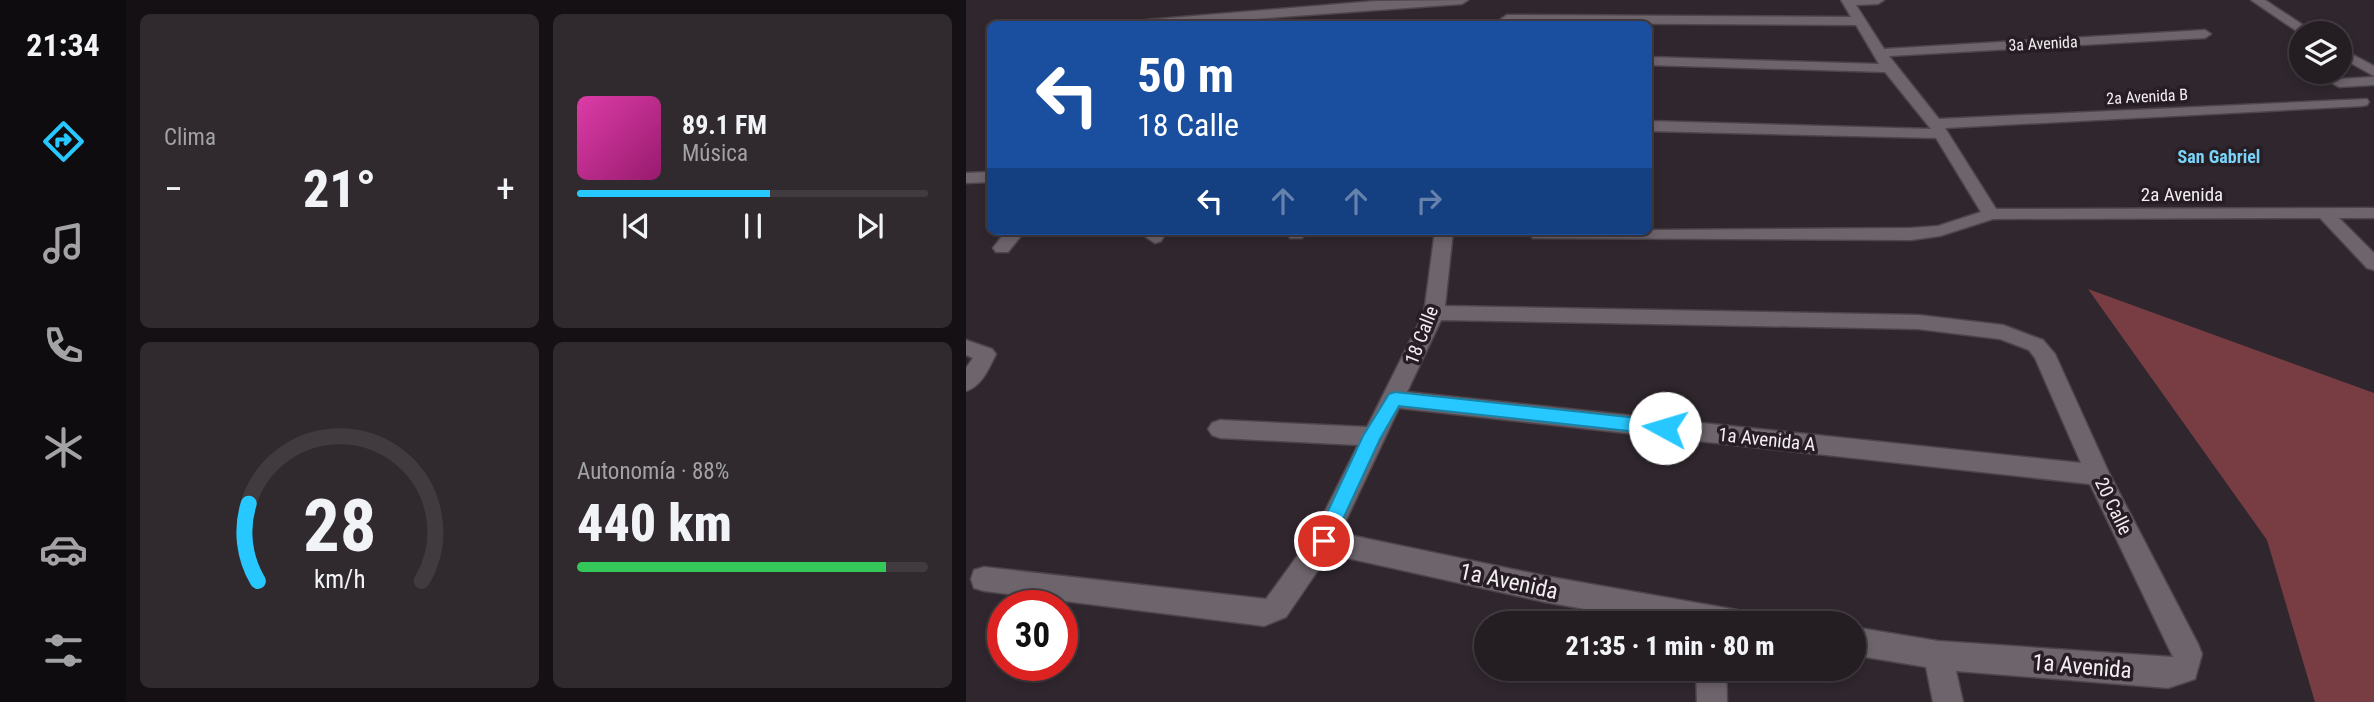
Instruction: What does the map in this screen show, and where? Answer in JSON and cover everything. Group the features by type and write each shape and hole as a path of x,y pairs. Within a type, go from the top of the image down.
{"street":[{"path":"1228,21 1375,10 1462,0"},
{"path":"1847,1 1878,0"},
{"path":"2257,0 2290,21"},
{"path":"1847,1 1889,68 1938,129 1991,214"},
{"path":"1507,17 1734,14 1860,21"},
{"name":"3a Avenida","path":"1880,53 2205,34"},
{"path":"2352,59 2374,72"},
{"path":"1652,61 1889,68"},
{"path":"2352,82 2374,81"},
{"name":"2a Avenida B","path":"1652,127 1938,129 2362,102"},
{"path":"966,178 987,177"},
{"name":"2a Avenida","path":"1652,234 1912,234 1940,231 1991,214 2374,214"},
{"path":"2326,215 2374,264"},
{"path":"1002,248 1013,235"},
{"name":"18 Calle","path":"984,579 1270,612 1276,608 1324,541 1372,436 1395,399 1434,313 1444,235"},
{"name":"20 Calle","path":"1434,313 1918,322 2003,332 2036,345 2044,354 2098,475 2188,654 2185,669"},
{"path":"966,383 979,367 975,351"},
{"name":"1a Avenida A","path":"1395,399 2098,475"},
{"path":"1220,429 1372,436"},
{"name":"1a Avenida","path":"1324,541 1658,611"},
{"name":"1a Avenida","path":"1866,643 1938,654 2168,673 2185,669"},
{"path":"1938,654 1948,702"},
{"path":"1711,681 1712,702"}],"shaded area":[{"path":"2088,289 2374,393 2374,702 2315,702 2267,540"}],"district":[{"name":"San Gabriel","path":"2219,157"}],"route":[{"path":"1324,541 1372,436 1395,399 1665,428"}]}
